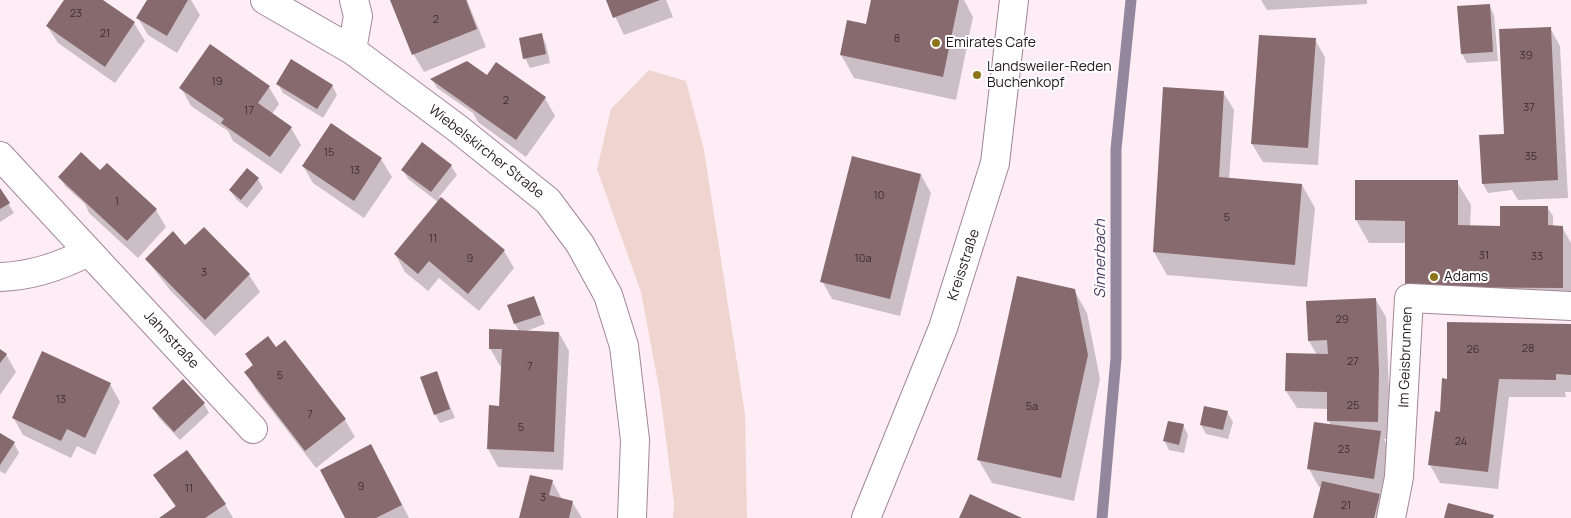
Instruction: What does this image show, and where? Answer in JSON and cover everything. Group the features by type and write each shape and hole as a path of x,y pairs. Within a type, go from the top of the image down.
{"street":[{"name":"Wiebelskircher Straße","path":"265,0 352,50 458,128 548,201 580,244 608,296 624,346 636,440 632,518"},
{"path":"352,50 358,16 354,0"},
{"name":"Kreisstraße","path":"866,518 943,328 995,164 1014,0"},
{"name":"Jahnstraße","path":"0,156 254,429"},
{"path":"0,277 24,276 62,266 88,252"},
{"name":"Im Geisbrunnen","path":"1391,518 1399,477 1409,298 1571,306"}],"shaded area":[{"path":"649,70 686,81 704,150 745,414 747,518 673,518 674,503 660,393 641,292 597,169 611,109"}],"building":[{"path":"64,0 103,0 135,22 105,67 46,26"},
{"path":"147,0 188,0 167,36 136,18"},
{"path":"390,0 466,0 477,29 412,55"},
{"path":"606,0 660,0 613,18"},
{"path":"871,0 959,0 943,77 840,55 847,20 866,24"},
{"path":"1490,4 1493,52 1461,54 1457,6"},
{"path":"1551,27 1558,180 1482,184 1479,135 1504,134 1499,29"},
{"path":"542,33 546,54 523,59 519,38"},
{"path":"1259,35 1316,38 1308,148 1251,144"},
{"path":"210,44 270,86 258,103 292,127 270,157 221,123 224,119 179,88"},
{"path":"291,59 333,85 317,109 276,84"},
{"path":"467,61 487,75 496,62 546,97 516,140 430,79"},
{"path":"1163,87 1224,91 1219,177 1302,184 1295,265 1153,252"},
{"path":"331,123 382,158 354,201 302,166"},
{"path":"422,142 452,165 431,192 401,170"},
{"path":"81,152 100,170 107,163 157,209 127,241 58,177"},
{"path":"852,156 921,174 890,299 820,282"},
{"path":"247,168 259,178 241,200 229,190"},
{"path":"1355,180 1458,180 1458,225 1500,226 1500,206 1548,206 1548,225 1563,226 1563,288 1405,287 1405,221 1355,220"},
{"path":"0,188 10,203 0,209"},
{"path":"441,197 505,250 468,294 429,261 418,274 394,254"},
{"path":"204,227 250,274 205,320 145,259 173,231 185,245"},
{"path":"1017,276 1075,289 1088,355 1061,478 977,460"},
{"path":"534,296 541,315 514,324 507,305"},
{"path":"1376,298 1379,371 1378,422 1327,421 1327,392 1285,391 1286,353 1328,354 1327,340 1308,341 1306,301"},
{"path":"1447,322 1571,324 1571,375 1556,374 1556,380 1499,379 1488,472 1428,465 1435,411 1440,412 1442,378 1447,379"},
{"path":"489,329 559,332 554,452 487,449 489,405 499,406 502,349 489,349"},
{"path":"268,336 276,347 285,340 346,419 305,451 244,372 253,365 245,354"},
{"path":"0,349 7,354 0,363"},
{"path":"42,351 111,383 85,438 67,429 61,441 12,418"},
{"path":"437,371 450,409 434,415 420,377"},
{"path":"183,379 205,403 174,432 152,408"},
{"path":"1204,406 1228,411 1223,430 1200,425"},
{"path":"1168,421 1184,424 1179,445 1163,441"},
{"path":"1314,422 1381,431 1374,479 1307,469"},
{"path":"0,433 15,442 0,465"},
{"path":"371,444 402,505 376,518 345,518 320,470"},
{"path":"187,450 226,504 205,518 159,518 176,506 153,475"},
{"path":"530,475 553,480 549,495 573,501 569,518 519,518"},
{"path":"1322,481 1380,494 1374,518 1313,518"},
{"path":"970,494 1022,518 959,518"},
{"path":"1448,503 1494,515 1493,518 1444,518"}],"waterway":[{"name":"Sinnerbach","path":"1102,518 1116,358 1116,149 1131,0"}],"place":[{"name":"Emirates Cafe","path":"936,43"},
{"name":"Landsweiler-Reden Buchenkopf","path":"977,75"},
{"name":"Adams","path":"1434,277"}]}
